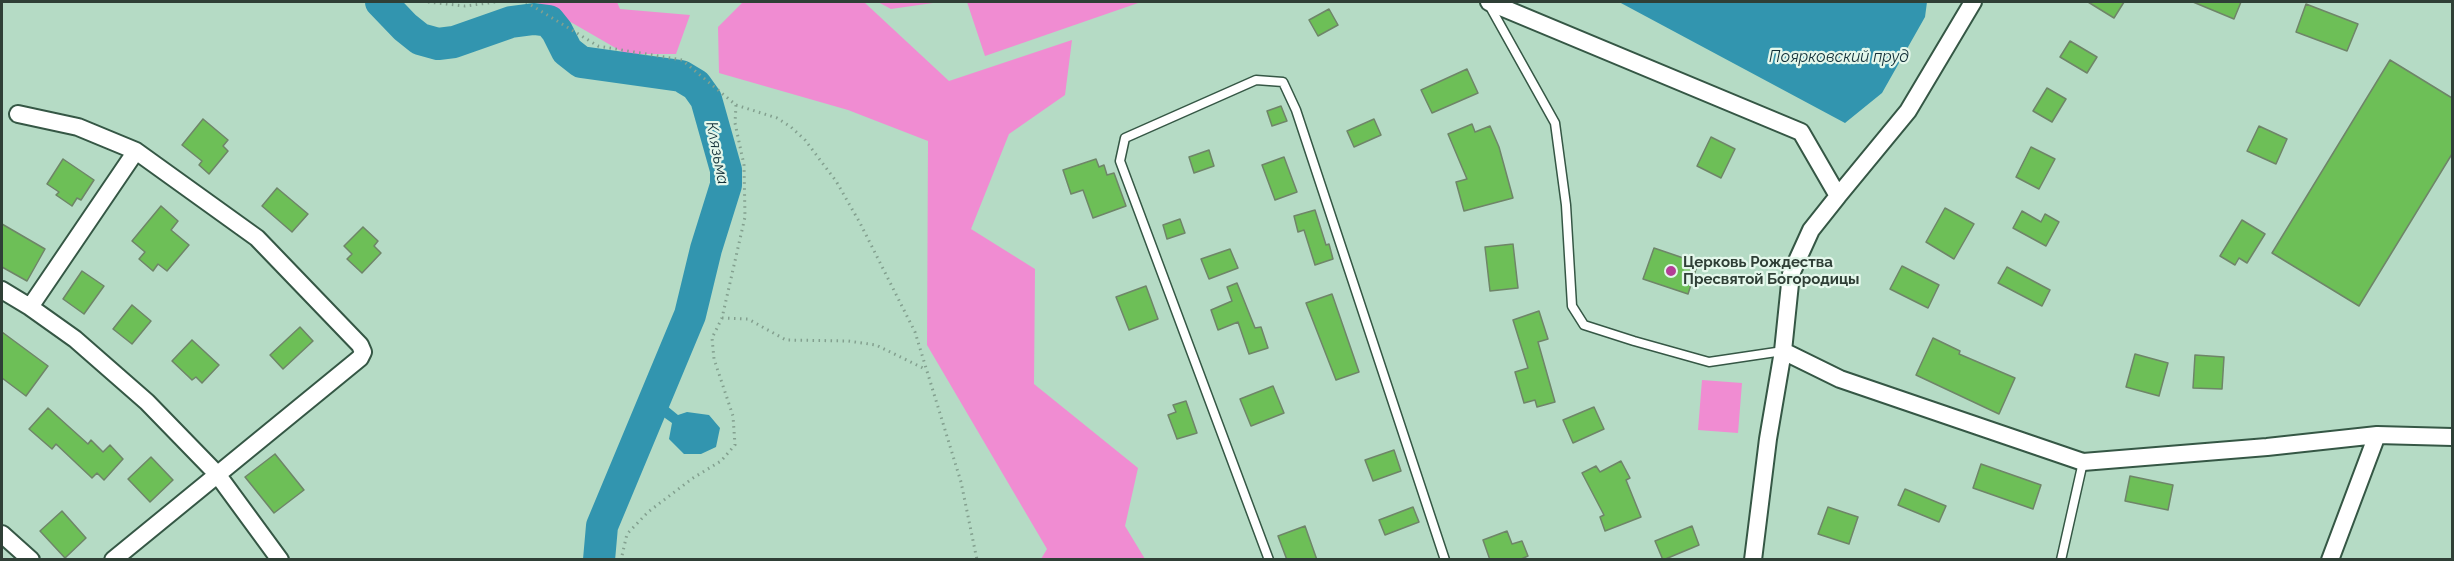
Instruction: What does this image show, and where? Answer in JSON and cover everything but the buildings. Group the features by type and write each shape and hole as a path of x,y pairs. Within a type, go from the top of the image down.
{"street":[{"path":"1488,2 1801,132 1838,196"},
{"path":"1753,560 1768,439 1783,351 1791,274 1811,230 1908,111 1973,2"},
{"path":"18,114 78,127 136,151 257,238 360,345 363,352 360,358 113,560"},
{"path":"30,307 136,151"},
{"path":"2,290 75,339 147,402 217,474 280,560"},
{"path":"1783,351 1840,379 2083,462 2267,447 2377,435 2452,437"},
{"path":"2330,560 2377,435"},
{"path":"2,534 31,560"}],"lane":[{"path":"1488,2 1555,123 1566,205 1572,306 1584,325 1709,362 1783,351"},
{"path":"1269,560 1120,161 1125,138 1256,80 1283,82 1296,110 1445,560"},
{"path":"2061,560 2083,462"}],"path":[{"path":"428,2 465,6 496,2"},
{"path":"526,2 598,46 682,60 736,105 777,118 805,140 836,182 860,223 915,332 961,482 977,560"},
{"path":"621,560 627,534 648,512 693,478 721,461 735,445 733,417 722,390 714,359 712,338 722,318 745,217 744,165 735,123 736,105"},
{"path":"722,318 748,318 786,340 848,341 876,345 926,369"}],"shaded area":[{"path":"536,2 617,2 620,9 690,15 676,54 626,54"},
{"path":"743,2 864,2 949,81 1072,40 1065,95 1009,134 971,229 1035,269 1034,384 1138,468 1125,526 1145,559 1041,559 1047,549 927,345 928,141 848,110 719,73 718,27"},
{"path":"878,2 940,2 891,9"},
{"path":"967,2 1141,2 985,56"},
{"path":"1702,380 1742,383 1738,433 1698,430"}],"water":[{"name":"Поярковский пруд","path":"1619,2 1927,2 1925,17 1882,93 1845,123"},
{"path":"656,397 678,415 687,412 709,415 720,428 716,447 701,454 684,454 669,439 672,423 651,408"}],"waterway":[{"name":"Клязьма","path":"381,2 420,39 438,44 454,42 511,22 534,19 549,21 567,51 581,62 681,76 696,85 706,99 726,170 726,185 706,249 690,315 602,526 599,560"}],"place":[{"name":"Церковь Рождества Пресвятой Богородицы","path":"1671,271"}]}
